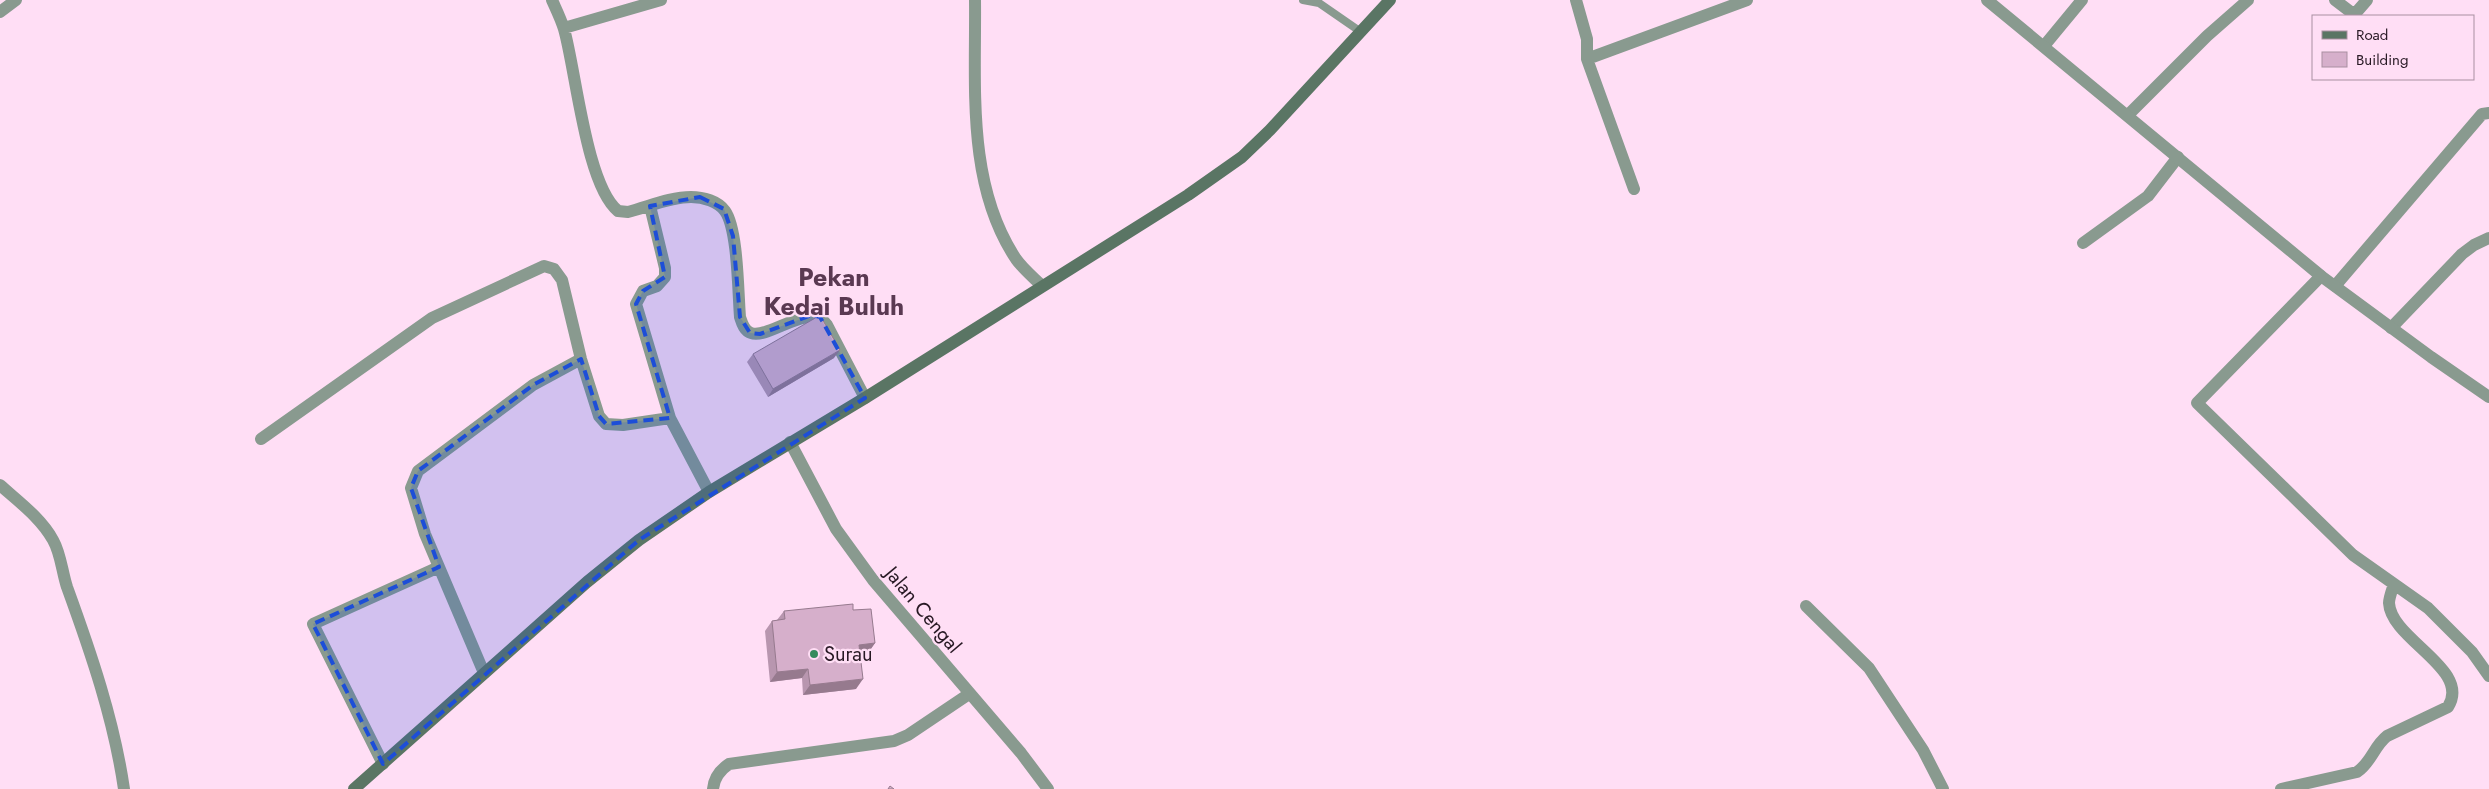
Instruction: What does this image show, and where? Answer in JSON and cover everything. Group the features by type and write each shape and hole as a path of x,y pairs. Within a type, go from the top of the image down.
{"main road":[{"path":"354,789 606,565 709,492 865,398 1188,195 1242,157 1270,130 1390,0"}],"street":[{"path":"0,12 16,0"},
{"path":"552,0 564,28 593,163 607,200 618,211 628,212 690,197 714,202 724,209 729,217 733,236 740,317 744,328 750,334 760,334 802,317 820,317 828,326 865,398"},
{"path":"564,28 661,0"},
{"path":"975,0 978,150 983,181 992,208 1011,250 1017,260 1042,286"},
{"path":"1576,0 1587,40 1587,59 1634,189"},
{"path":"1587,59 1747,0"},
{"path":"1987,0 2321,276 2489,397"},
{"path":"2044,46 2082,0"},
{"path":"2128,115 2207,36 2248,0"},
{"path":"2335,0 2354,15"},
{"path":"2356,15 2367,0"},
{"path":"2335,286 2482,114 2489,112"},
{"path":"2083,243 2148,196 2178,157"},
{"path":"650,206 666,277 657,286 643,291 636,304 670,418 709,492"},
{"path":"2391,328 2462,254 2474,245 2489,238"},
{"path":"261,439 432,318 544,266 554,269 562,280 581,359 599,416 606,424 623,425 670,418"},
{"path":"2321,276 2197,403 2353,555 2428,608 2452,630 2472,652 2489,676"},
{"path":"484,673 425,534 411,488 418,471 533,385 581,359"},
{"name":"Jalan Cengal","path":"790,442 836,529 873,580 1021,753 1048,789"},
{"path":"0,485 38,519 57,547 65,580 94,661 118,754 124,789"},
{"path":"383,764 313,624 439,567"},
{"path":"2281,789 2357,772 2365,767 2379,742 2387,736 2448,707 2452,700 2451,682 2444,672 2400,626 2393,615 2389,603 2394,584"},
{"path":"1806,606 1869,668 1924,750 1943,789"},
{"path":"713,789 714,781 723,768 729,764 894,741 908,735 969,694"}],"lane":[{"path":"1303,0 1319,3 1361,32"}],"highlighted area":[{"path":"700,197 724,209 733,236 740,317 750,333 760,334 812,315 820,317 865,398 639,540 383,764 313,624 439,567 411,488 418,471 533,385 581,359 599,416 606,424 670,418 636,304 643,291 665,277 650,206"}],"building":[{"path":"817,317 821,317 840,350 773,389 753,354"},
{"name":"Surau","path":"853,604 853,610 871,609 875,643 859,645 863,679 810,685 808,669 777,672 772,621 785,619 784,611"}],"place":[{"name":"Surau","path":"814,654"}],"district":[{"name":"Pekan Kedai Buluh","path":"834,292"}]}
